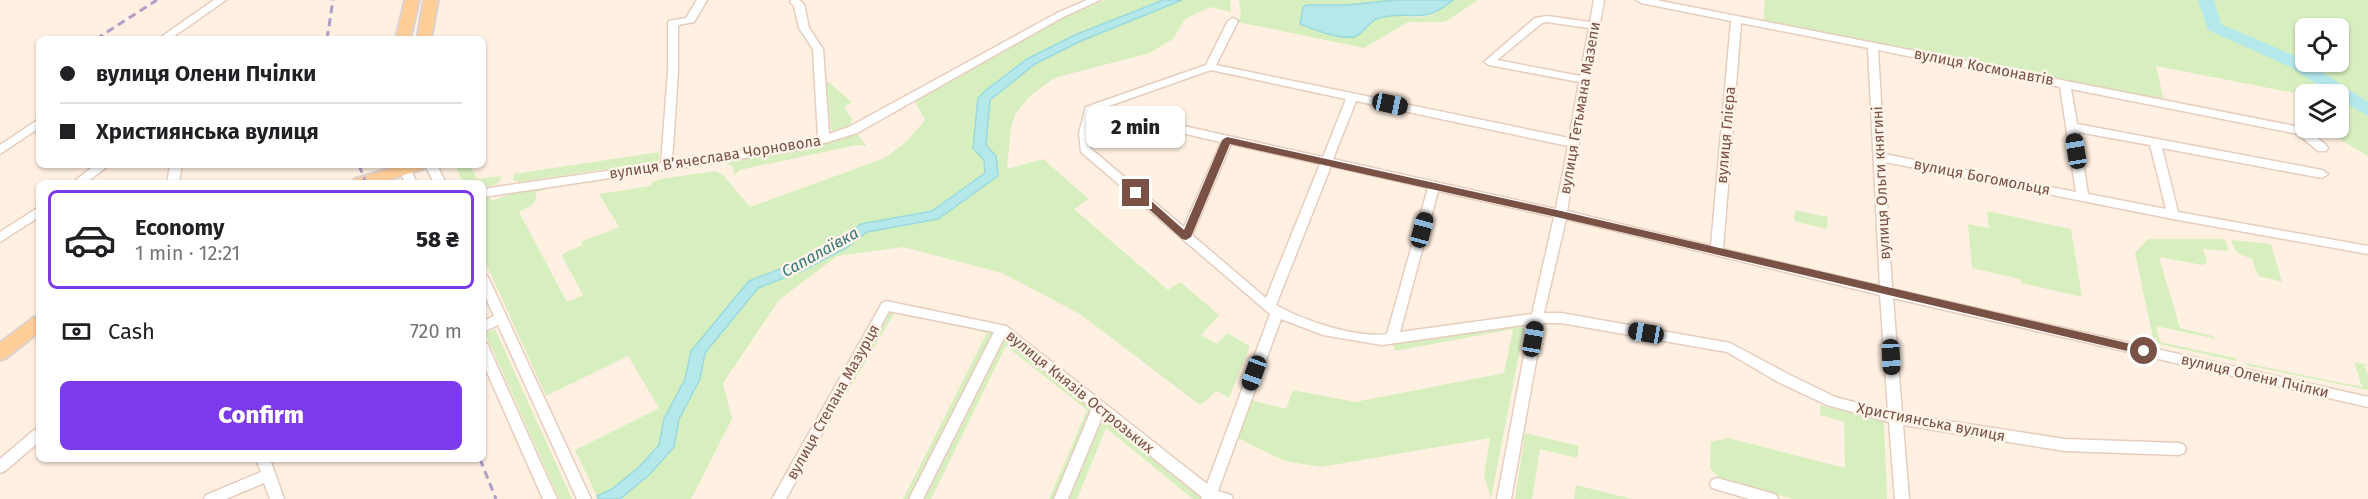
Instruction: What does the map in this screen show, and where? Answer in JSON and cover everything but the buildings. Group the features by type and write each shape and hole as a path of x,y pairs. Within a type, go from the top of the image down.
{"main road":[{"path":"404,36 412,0"},
{"path":"425,36 431,0"},
{"path":"373,180 409,171"},
{"path":"0,353 36,325"}],"street":[{"path":"167,36 221,0"},
{"path":"666,166 673,71 673,22 690,20 702,0"},
{"name":"вулиця Вʼячеслава Чорновола","path":"486,193 805,145 853,130 1060,15 1095,0"},
{"name":"вулиця Гетьмана Мазепи","path":"1504,499 1537,318 1561,214 1599,0"},
{"name":"вулиця Космонавтів","path":"1641,0 2301,131 2322,148"},
{"path":"795,2 799,4 804,28 818,49 824,139"},
{"path":"1585,80 1489,62 1539,20 1547,19 1595,26"},
{"name":"вулиця Глієра","path":"1717,251 1736,19"},
{"path":"1210,67 1233,21"},
{"name":"вулиця Ольги княгині","path":"1873,46 1894,418 1902,499"},
{"path":"1090,109 1210,67 1574,143"},
{"path":"2065,83 2083,197"},
{"path":"1208,497 1273,310 1353,96"},
{"name":"вулиця Олени Пчілки","path":"1090,109 1561,214 1887,292 2368,402"},
{"name":"Християнська вулиця","path":"1090,109 1084,133 1085,149 1273,310 1303,324 1364,338 1392,340 1537,318 1561,318 1730,348 1783,378 1832,401 1894,418 2065,445 2179,449"},
{"path":"0,150 36,125"},
{"path":"2072,127 2322,174"},
{"path":"1186,237 1227,140"},
{"path":"2155,143 2173,215"},
{"name":"вулиця Богомольця","path":"1880,157 2173,215 2368,250"},
{"path":"82,180 99,168"},
{"path":"1392,340 1434,186"},
{"path":"0,238 36,213"},
{"path":"486,286 584,499"},
{"name":"вулиця Князів Острозьких","path":"886,306 1002,329 1208,497 1226,499"},
{"name":"вулиця Степана Мазурця","path":"779,499 886,306"},
{"path":"486,325 500,318"},
{"path":"916,499 1002,329"},
{"path":"486,355 550,499"},
{"path":"1061,499 1099,408"},
{"path":"0,467 36,437"},
{"path":"264,462 277,499"},
{"path":"211,499 268,476"},
{"path":"1717,484 1757,497 1771,499"}],"green space":[{"path":"1105,0 1163,0 1089,29 1041,52 998,80 978,98 985,173 932,211 861,224 838,241 798,262 749,281 691,351 685,379 664,419 659,445 639,467 612,489 597,496 575,450 659,408 628,356 546,396 486,264 486,198 489,197 492,201 510,194 545,188 545,190 536,192 532,205 519,212 567,302 583,295 562,256 564,253 583,245 581,242 619,227 599,194 651,186 652,182 660,179 716,171 723,175 750,207 885,158 906,142 925,120 915,102 1064,17"},
{"path":"1182,0 1230,0 1231,12 1210,7 1185,19 1173,39 1150,53 1054,78 1030,96 1016,113 1011,127 1007,169 1043,159 1089,199 1074,209 1168,290 1180,282 1219,315 1201,335 1217,344 1227,333 1250,346 1229,398 1217,391 1200,405 1080,314 1002,273 903,247 837,256 779,300 723,383 732,419 691,499 620,499 650,474 674,447 679,419 700,379 705,353 758,288 804,270 846,248 867,232 938,219 998,176 996,156 986,145 990,100 1035,64 1082,41"},
{"path":"1239,0 1395,0 1348,5 1307,5 1300,24 1327,33 1359,35 1368,25 1385,16 1421,17 1434,14 1454,0 1478,0 1445,22 1408,22 1364,48 1238,22 1241,14"},
{"path":"1765,0 2368,0 2368,156 2338,138 2349,138 2349,84 2295,84 2295,93 2156,66 2164,101 1763,22"},
{"path":"826,80 852,102 844,107 852,119 850,125 834,131 831,129"},
{"path":"856,133 867,146 857,145 740,170 734,175 733,167 726,163 646,175 649,172"},
{"path":"659,152 659,161 519,182 513,180 514,174"},
{"path":"456,168 472,168 477,179 501,176 497,184 486,186 486,180 462,180"},
{"path":"1795,210 1828,217 1827,229 1794,221"},
{"path":"1987,211 2071,229 2082,297 2021,283 2020,279 1972,268 1968,224 1989,228"},
{"path":"2148,239 2225,239 2229,251 2203,249 2207,262 2203,265 2159,257 2180,328 2217,339 2156,326 2160,342 2235,358 2236,361 2154,343 2135,253"},
{"path":"2231,240 2271,244 2282,282 2258,276 2252,259 2237,253"},
{"path":"888,310 997,331 912,499 903,499 987,333 895,312 784,499"},
{"path":"1513,325 1524,328 1491,499 1484,475 1490,438 1321,467 1285,461 1237,438 1251,400 1286,409 1293,390 1355,402 1504,373 1513,329 1395,351 1392,342"},
{"path":"495,329 572,499 559,499 486,333"},
{"path":"1003,335 1094,410 1057,499 1049,499 1087,410 1006,346 931,499 921,499"},
{"path":"2354,362 2368,365 2364,366 2368,375 2368,390 2245,363 2362,387"},
{"path":"1820,405 1884,421 1887,499 1793,499 1720,479 1710,468 1711,442 1728,438 1845,468 1844,422 1820,415"},
{"path":"1100,415 1204,496 1203,499 1193,499 1106,428 1077,499 1066,499"},
{"path":"1525,433 1579,446 1577,458 1540,449 1532,499 1515,499"},
{"path":"1576,485 1632,499 1574,499"}],"water":[{"path":"1163,0 1182,0 1081,41 1035,64 990,100 986,145 996,156 998,176 938,219 867,232 846,248 804,270 758,288 705,353 700,379 679,419 674,447 650,474 620,499 598,499 597,496 612,489 639,467 659,445 664,419 685,379 691,351 749,281 798,262 838,241 861,224 932,211 985,173 984,160 973,148 978,98 986,90 1027,59 1075,35"},
{"path":"1395,0 1453,0 1433,13 1379,18 1354,37 1333,35 1300,24 1303,7 1307,5 1348,5"}],"waterway":[{"name":"Сапалаївка","path":"2206,0 2214,27 2296,63 2368,110"}],"railway":[{"path":"101,36 157,0"},
{"path":"327,36 333,0"},
{"path":"360,168 365,180"},
{"path":"481,462 496,499"}],"route":[{"path":"1136,193 1186,237 1227,140 1561,214 2144,351"}]}
